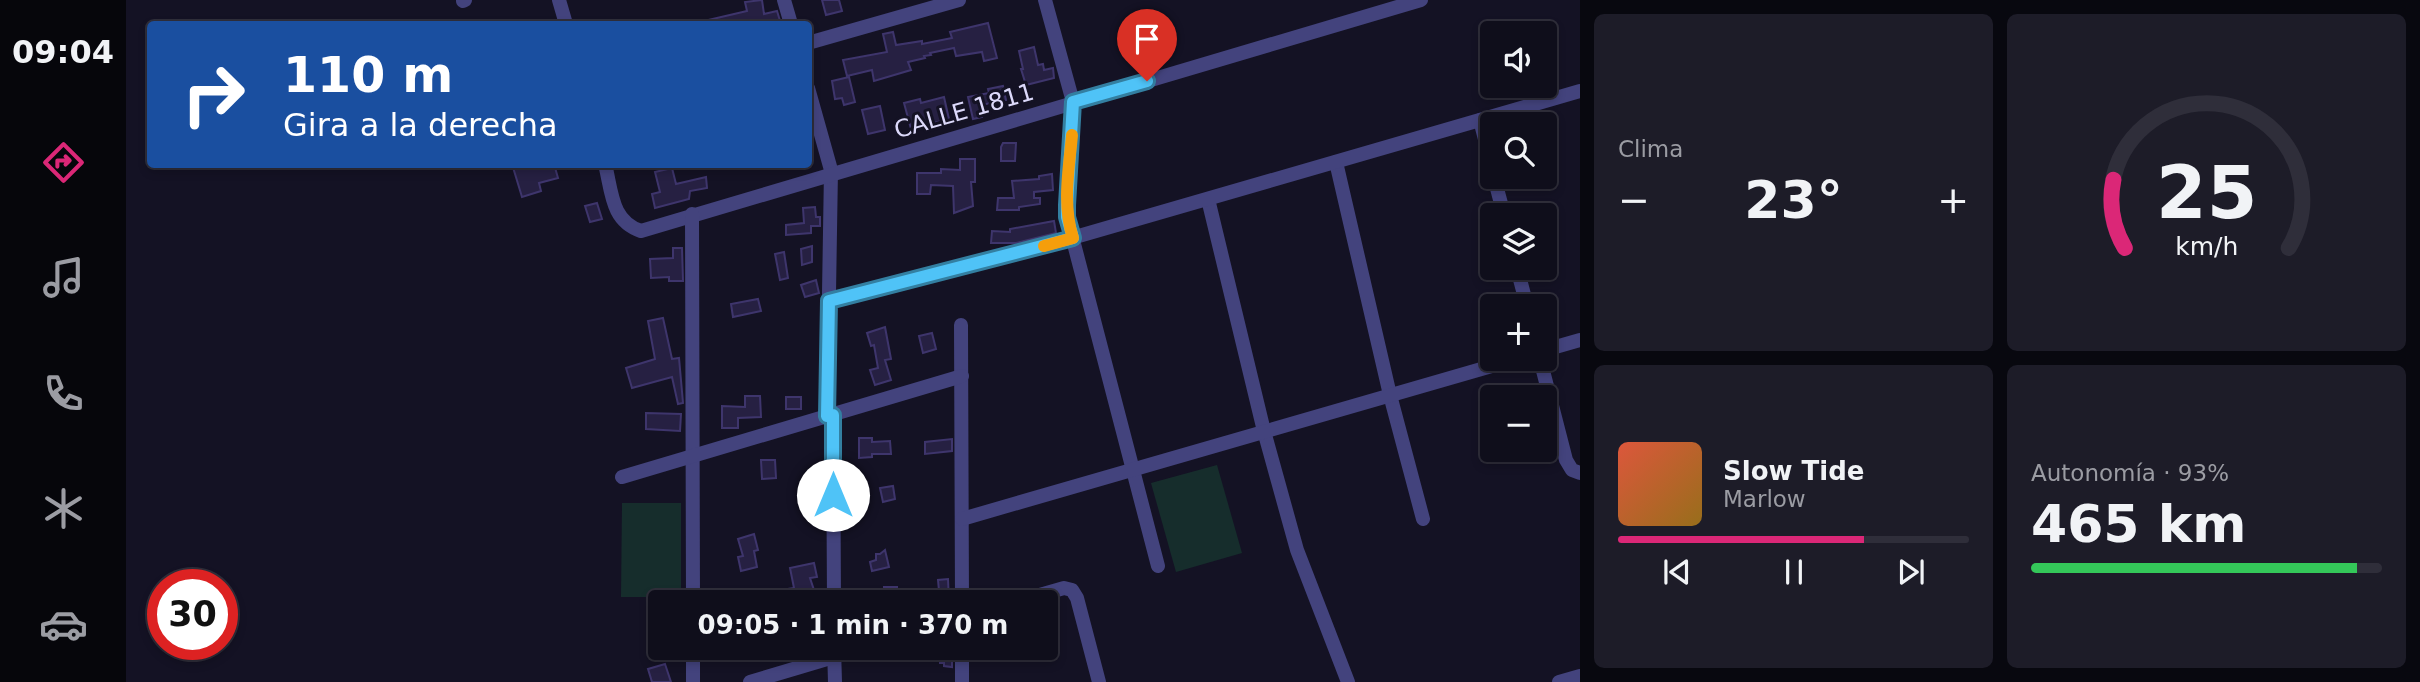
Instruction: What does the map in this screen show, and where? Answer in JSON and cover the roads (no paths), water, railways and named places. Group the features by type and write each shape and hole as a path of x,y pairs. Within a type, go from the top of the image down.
{"street":[{"path":"559,0 565,21"},
{"path":"784,0 790,21"},
{"path":"812,42 959,0"},
{"path":"1045,0 1073,102 1067,217 1158,566"},
{"name":"CALLE 1811","path":"606,168 618,215 627,227 641,231 1421,0"},
{"path":"1508,112 1580,91"},
{"path":"812,103 831,173 829,301 834,590"},
{"path":"829,301 1073,238 1480,120"},
{"path":"1336,162 1390,395 1423,519"},
{"path":"1208,199 1264,431 1297,550 1348,682"},
{"path":"692,214 693,590"},
{"path":"961,325 962,590"},
{"path":"1557,347 1580,340"},
{"path":"962,519 1480,369"},
{"path":"1543,371 1566,460 1572,470 1580,474"},
{"path":"622,477 962,376"},
{"path":"1057,590 1072,590 1077,598 1099,682"},
{"path":"693,660 693,682"},
{"path":"750,682 812,660"},
{"path":"834,660 835,682"},
{"path":"962,660 962,682"},
{"path":"1559,682 1580,676"}]}
